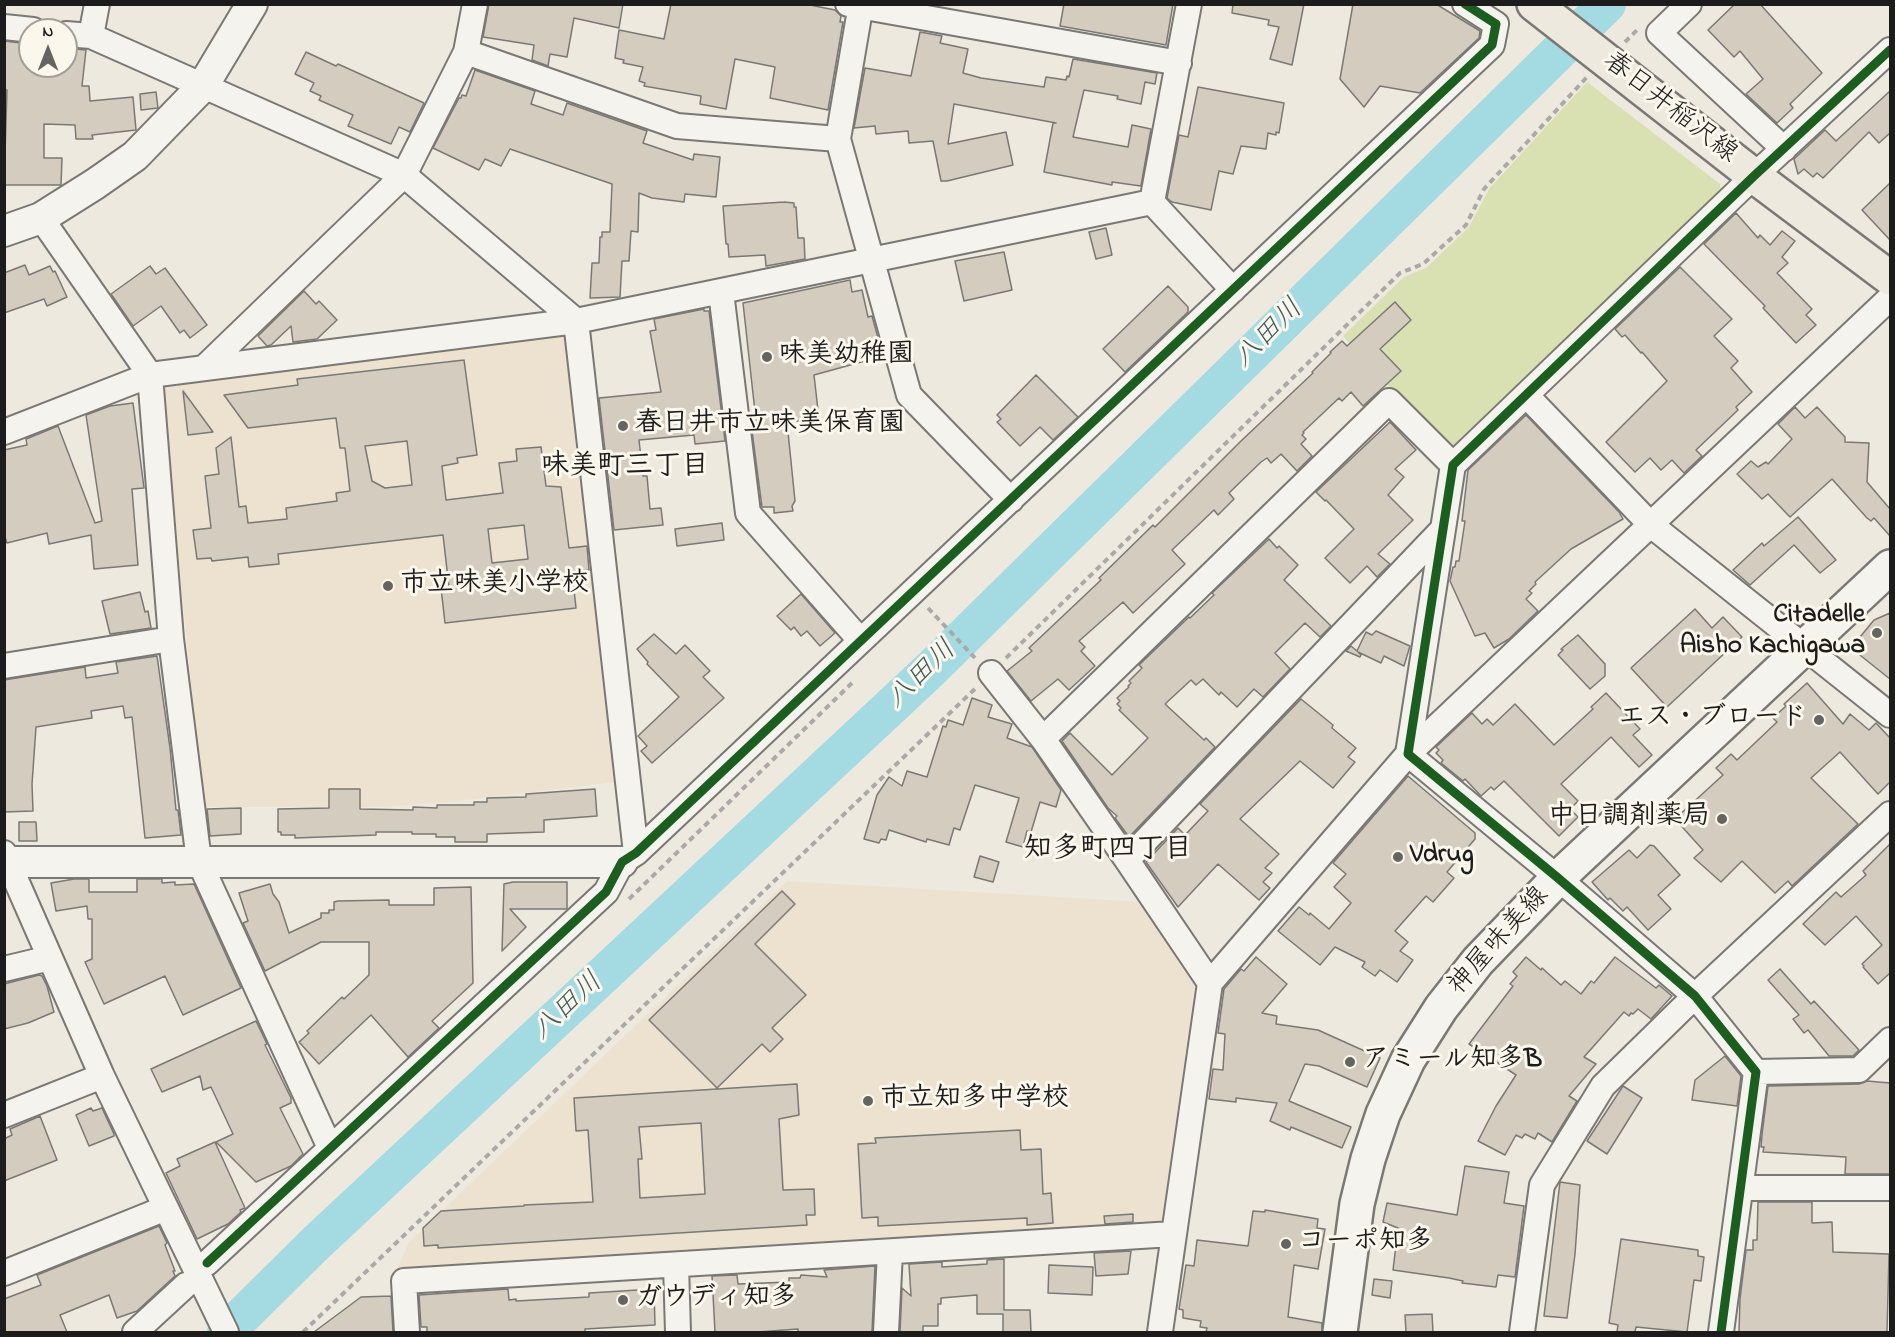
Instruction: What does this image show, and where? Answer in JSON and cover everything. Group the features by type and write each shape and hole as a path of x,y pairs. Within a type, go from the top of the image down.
{"main road":[{"name":"春日井稲沢線","path":"1542,9 1591,62 1754,176 1890,278"},
{"name":"神屋味美線","path":"1340,1332 1357,1204 1365,1170 1383,1113 1408,1060 1441,1008 1478,961 1558,878 1890,567"}],"street":[{"path":"91,36 97,4"},
{"path":"4,231 41,218 96,184 135,156 203,86 252,4"},
{"path":"205,367 404,175 466,52 475,4"},
{"path":"1152,202 1189,4"},
{"path":"207,1263 606,892 629,857 1492,45 1496,24 1465,4"},
{"path":"1689,4 1659,33 1784,149"},
{"path":"1011,500 909,395 838,139 856,5 1179,63"},
{"path":"78,34 91,36 404,175 576,321 629,857"},
{"path":"1408,754 1454,465 1754,176 1890,50"},
{"path":"466,52 677,126 838,139"},
{"path":"1152,202 1233,290"},
{"path":"4,432 150,375 576,321 1152,202"},
{"path":"41,218 150,375 171,639 199,861 330,1148"},
{"path":"721,292 748,513 860,640"},
{"path":"1160,1332 1210,983 1408,754 1890,298"},
{"path":"1527,396 1651,525 1890,715"},
{"path":"1043,739 1389,401 1454,465"},
{"path":"1127,860 1442,530"},
{"path":"4,666 171,639"},
{"path":"984,667 1043,739 1210,983"},
{"path":"1408,754 1558,878 1695,996 1756,1072 1721,1332"},
{"path":"1522,1332 1542,1185 1603,1086 1695,996 1890,814"},
{"path":"226,1332 102,1076 6,859 199,861 629,857"},
{"path":"4,969 50,958"},
{"path":"1756,1072 1859,1070 1890,1040"},
{"path":"4,1115 102,1076"},
{"path":"1741,1188 1890,1188"},
{"path":"4,1273 166,1208"},
{"path":"407,1332 404,1281 1173,1234"},
{"path":"885,1332 890,1252"},
{"path":"676,1265 678,1332"},
{"path":"135,1332 186,1285"}],"path":[{"path":"303,1332 984,667 1400,273 1424,264 1466,225 1484,189 1591,62"},
{"path":"920,616 934,603"},
{"path":"930,612 984,667"},
{"path":"623,904 853,682"}],"shaded area":[{"name":"市立味美小学校","path":"561,333 569,342 615,782 458,801 386,807 204,807 161,389 167,381"},
{"name":"市立知多中学校","path":"787,881 1144,902 1191,971 1195,982 1162,1220 1155,1226 396,1271 409,1242"}],"green space":[{"path":"1587,82 1720,184 1721,193 1454,446 1443,446 1343,336 1404,277 1426,268 1469,227 1489,189"}],"building":[{"path":"489,4 623,4 619,28 574,18 567,57 550,54 548,66 532,60 534,45 483,37"},
{"path":"671,4 805,4 835,10 841,16 840,22 843,22 828,110 770,98 775,67 735,59 726,109 700,104 701,96 644,86 645,83 639,81 643,67 623,63 624,60 615,58 619,30 664,39"},
{"path":"1064,4 1173,4 1166,45 1060,26"},
{"path":"1233,4 1304,4 1292,65 1270,59 1279,27 1268,25 1269,20 1232,13"},
{"path":"1353,4 1436,4 1480,31 1479,38 1420,93 1380,86 1364,107 1340,79"},
{"path":"1735,4 1760,4 1822,73 1790,104 1793,108 1777,123 1746,94 1763,79 1740,51 1734,57 1708,30"},
{"path":"920,32 942,36 940,43 968,49 963,73 981,78 1044,87 1046,77 1066,80 1067,76 1069,77 1073,59 1157,73 1155,84 1145,82 1141,104 1117,99 1118,96 1084,90 1073,137 1128,147 1132,125 1151,129 1141,186 1112,182 1112,185 1044,172 1053,123 1056,123 954,104 948,144 1006,132 1013,165 947,181 941,181 933,141 909,143 908,131 876,134 875,126 854,128 865,68 911,76"},
{"path":"4,41 18,43 18,78 78,78 78,49 86,50 82,86 89,86 90,101 133,97 136,130 92,135 93,139 76,139 75,125 44,124 44,158 62,158 61,185 4,185 7,90 4,90"},
{"path":"306,52 424,103 410,132 399,127 391,144 348,126 353,115 319,100 321,96 310,91 314,83 295,74"},
{"path":"475,70 535,91 531,104 563,115 567,103 647,131 643,143 693,160 694,154 720,157 716,197 685,194 684,202 652,198 639,193 638,232 631,231 629,261 622,261 620,297 590,298 592,263 599,263 602,232 610,232 612,184 510,149 501,166 485,159 479,170 433,148 459,98 462,95 466,96"},
{"path":"1198,87 1284,103 1279,133 1276,132 1276,135 1268,133 1266,149 1241,146 1233,174 1219,171 1211,210 1172,202 1167,198 1179,135 1188,137"},
{"path":"1890,91 1890,133 1879,143 1869,132 1823,178 1817,173 1813,177 1804,169 1798,174 1794,159 1825,130 1836,141"},
{"path":"156,92 158,108 141,110 140,94"},
{"path":"1890,183 1890,240 1862,210"},
{"path":"794,203 796,207 798,238 804,238 805,259 766,266 765,255 729,257 723,206"},
{"path":"1736,213 1758,238 1760,235 1770,245 1782,231 1795,241 1782,257 1788,263 1777,273 1812,309 1806,315 1816,325 1796,343 1763,308 1765,306 1704,244"},
{"path":"1106,228 1112,255 1096,259 1089,232"},
{"path":"1004,252 1012,290 964,301 955,261"},
{"path":"25,265 29,275 50,266 53,272 55,271 67,297 47,306 44,299 4,313 4,273"},
{"path":"150,266 156,274 165,268 207,325 190,338 184,330 180,333 161,306 133,326 111,294"},
{"path":"1680,267 1732,319 1714,336 1738,361 1731,368 1752,392 1736,407 1738,410 1696,450 1702,456 1684,473 1672,460 1661,470 1650,458 1635,472 1606,442 1667,381 1625,335 1622,337 1615,329"},
{"path":"850,280 852,292 862,290 868,317 872,316 883,356 814,375 819,419 787,422 795,501 792,506 793,511 774,513 774,507 762,507 752,431 757,430 743,303"},
{"path":"1168,286 1188,307 1188,312 1125,372 1103,349"},
{"path":"304,291 316,304 319,301 337,320 317,339 293,342 291,326 267,346 258,336"},
{"path":"1395,302 1411,320 1380,349 1401,371 1363,406 1351,392 1342,401 1339,398 1303,432 1302,435 1306,439 1301,444 1312,456 1297,471 1281,454 1271,463 1267,458 1261,462 1229,493 1234,499 1218,515 1214,510 1172,550 1185,564 1133,613 1123,602 1079,641 1085,647 1081,651 1095,666 1069,690 1058,679 1031,701 1007,671 1032,651 1029,648 1101,580 1099,578 1153,525 1155,527 1313,373 1330,352 1342,341 1347,346"},
{"path":"704,309 704,311 709,311 725,441 695,444 694,435 639,440 643,476 647,476 650,509 661,508 663,525 614,530 599,398 661,392 650,331 656,330 654,319"},
{"path":"464,360 477,455 457,458 458,463 442,466 446,500 503,493 499,463 517,461 516,449 541,447 546,486 561,487 569,548 587,546 589,570 572,571 576,608 445,623 441,588 449,587 443,535 278,554 279,564 249,567 248,557 212,561 211,558 197,559 193,530 211,528 205,476 219,474 216,448 231,437 239,507 246,506 248,523 287,519 286,508 337,501 336,493 350,491 345,448 340,448 336,418 248,428 224,395 298,385 297,379","holes":["407,441 412,485 385,488 372,481 365,446","524,525 528,559 492,563 488,529"]},
{"path":"1036,375 1078,417 1053,440 1040,427 1020,446 997,422 1001,419 997,415"},
{"path":"183,391 213,432 188,435"},
{"path":"133,403 144,488 132,489 138,565 94,569 91,535 49,544 47,533 7,543 4,534 4,450 27,445 26,439 58,426 95,523 102,521 86,415 110,406"},
{"path":"1795,407 1805,418 1817,407 1845,437 1845,442 1869,443 1867,482 1890,509 1890,536 1874,518 1871,521 1867,518 1832,479 1790,517 1768,494 1762,499 1737,474 1751,461 1758,467 1766,462 1768,464 1792,439 1778,424"},
{"path":"1526,415 1619,512 1623,519 1571,549 1535,582 1536,584 1529,591 1532,593 1526,599 1538,611 1509,639 1494,648 1485,633 1475,636 1450,581 1453,567 1456,561 1459,561 1465,521 1462,521 1468,470"},
{"path":"1390,422 1416,450 1395,469 1404,477 1388,495 1413,520 1378,554 1390,564 1377,577 1367,566 1350,583 1325,558 1354,529 1316,492"},
{"path":"1798,517 1836,560 1820,573 1794,545 1750,585 1733,570 1762,543 1764,546"},
{"path":"722,523 724,540 677,546 675,529"},
{"path":"1269,539 1298,565 1284,580 1331,626 1320,637 1305,623 1275,653 1290,669 1263,697 1254,689 1237,707 1221,692 1219,695 1203,679 1196,685 1191,680 1165,704 1204,740 1206,738 1215,747 1129,837 1115,818 1117,816 1108,808 1062,741 1070,733 1112,775 1148,738 1119,710 1121,708 1117,704 1120,701 1117,698 1129,687 1131,683 1129,681 1142,668 1139,665 1214,595 1212,593"},
{"path":"140,592 145,612 148,611 151,628 110,634 102,601"},
{"path":"801,594 835,633 820,646 807,631 801,636 794,627 791,630 777,616"},
{"path":"1695,609 1712,628 1723,617 1742,637 1667,707 1631,668"},
{"name":"Citadelle Aisho Kachigawa","path":"1890,613 1890,679 1851,648 1874,620"},
{"path":"1376,631 1410,646 1404,666 1384,656 1381,663 1358,652 1360,657 1346,651 1351,646 1357,651 1366,632 1372,635"},
{"path":"654,634 676,654 685,645 710,671 703,677 724,698 652,763 641,751 647,746 638,736 679,697 647,664 648,662 637,649"},
{"path":"1578,635 1605,664 1605,676 1590,689 1558,655 1563,650 1561,649"},
{"path":"157,656 181,835 145,838 132,717 125,718 123,706 91,711 92,718 36,727 32,784 33,811 4,812 4,680 85,667 86,678 118,673 116,662"},
{"path":"1807,683 1843,724 1850,714 1869,730 1876,723 1890,738 1890,782 1878,794 1840,752 1811,778 1858,824 1792,886 1788,881 1775,893 1742,861 1721,882 1694,858 1703,850 1675,819 1723,775 1716,768 1731,754 1737,760 1777,722 1773,718 1786,706 1784,704"},
{"path":"1606,693 1640,729 1633,735 1652,755 1639,767 1611,737 1561,784 1578,801 1570,809 1578,817 1559,836 1504,781 1494,790 1491,787 1481,796 1465,779 1463,781 1441,763 1443,760 1436,753 1439,750 1436,747 1472,713 1482,724 1487,719 1493,725 1515,704 1554,745 1593,709 1591,707"},
{"path":"972,698 992,705 988,717 1012,724 1007,738 1032,747 1061,790 1056,807 1040,802 1031,832 1027,831 1023,847 1006,842 1019,798 975,785 960,830 954,828 949,845 927,839 926,842 889,830 886,840 881,839 879,843 864,839 877,795 889,777 902,786 907,771 927,777 943,726 946,727 948,720 963,725"},
{"path":"1301,699 1333,725 1332,728 1356,748 1348,757 1355,762 1333,788 1300,761 1240,819 1279,854 1265,868 1272,873 1263,882 1270,888 1259,900 1218,864 1178,907 1146,862 1178,828 1185,835 1208,811 1200,804"},
{"path":"1408,776 1475,833 1475,839 1447,872 1454,878 1433,902 1426,896 1395,931 1408,942 1400,951 1413,960 1397,982 1380,970 1375,976 1362,967 1365,962 1335,947 1320,965 1278,931 1299,907 1329,929 1351,903 1334,887 1346,874 1333,863"},
{"path":"329,789 360,789 360,809 413,810 413,807 437,808 437,805 474,805 474,802 487,802 487,798 526,797 526,794 595,789 597,816 544,820 544,832 487,834 487,842 455,842 455,837 436,837 436,834 412,834 412,832 376,832 376,835 295,838 295,835 281,835 281,832 278,832 278,809 329,808"},
{"path":"241,808 241,834 210,836 207,809"},
{"path":"19,822 36,822 37,841 19,841"},
{"path":"1890,844 1890,973 1878,984 1862,964 1882,945 1856,916 1825,945 1803,924 1836,892 1841,897 1866,875 1863,871"},
{"path":"1650,845 1654,846 1680,875 1658,895 1671,909 1648,930 1627,907 1623,911 1610,898 1608,900 1592,882 1629,850 1637,858"},
{"path":"980,856 999,862 993,882 974,877"},
{"path":"89,879 89,892 137,892 137,879 162,879 162,883 175,882 175,885 194,884 241,988 183,1015 165,976 104,1004 85,962 92,959 92,919 88,919 87,906 56,911 51,883"},
{"path":"567,882 567,909 510,909 526,927 502,951 504,884"},
{"path":"270,884 279,902 289,933 321,918 321,913 334,910 334,902 389,900 389,905 434,905 434,888 471,887 473,983 432,1021 439,1028 408,1057 371,1015 319,1064 299,1042 309,1033 307,1031 342,997 344,999 369,975 369,942 321,942 265,971 243,923 248,921 239,893"},
{"path":"782,891 795,904 755,944 806,995 772,1028 783,1039 770,1052 762,1044 717,1088 649,1020"},
{"path":"1256,957 1287,984 1262,1013 1277,1016 1276,1024 1318,1030 1380,1058 1367,1087 1319,1066 1305,1064 1289,1101 1351,1127 1342,1148 1270,1121 1277,1103 1236,1098 1236,1102 1209,1099 1213,1069 1223,1070 1225,1034 1218,1033 1224,989 1241,969 1244,971"},
{"path":"1526,957 1561,985 1565,981 1581,994 1591,981 1594,983 1615,957 1656,988 1659,985 1672,996 1651,1019 1638,1009 1629,1016 1624,1012 1584,1057 1596,1064 1569,1096 1577,1101 1552,1142 1538,1133 1535,1139 1525,1134 1522,1138 1516,1135 1505,1155 1478,1141 1496,1106 1516,1075 1469,1044 1513,986 1510,984 1517,976 1513,972"},
{"path":"1780,969 1811,1004 1814,1001 1859,1050 1853,1056 1829,1056 1808,1030 1804,1033 1793,1019 1799,1015 1768,980"},
{"path":"42,976 47,986 54,1012 28,1023 4,1029 4,984"},
{"path":"256,1021 291,1098 291,1103 280,1108 303,1154 291,1166 256,1182 216,1142 233,1134 211,1087 203,1090 200,1076 162,1092 151,1069"},
{"path":"1725,1056 1741,1076 1737,1106 1692,1100 1695,1080"},
{"path":"1867,1081 1890,1083 1890,1174 1845,1174 1846,1157 1763,1152 1764,1147 1761,1147 1768,1086 1859,1084"},
{"path":"797,1084 799,1115 779,1119 783,1190 814,1189 815,1215 806,1215 807,1225 438,1248 438,1245 424,1246 423,1228 441,1211 593,1202 588,1130 576,1131 574,1098","holes":["701,1123 705,1194 640,1198 638,1159 642,1159 639,1127"]},
{"path":"1623,1086 1642,1098 1607,1154 1587,1141"},
{"path":"91,1108 93,1111 102,1108 114,1136 89,1146 76,1115"},
{"path":"40,1116 57,1160 4,1181 4,1139 12,1135 10,1129"},
{"path":"1020,1130 1021,1150 1041,1149 1043,1194 1051,1193 1053,1223 1027,1225 1027,1218 878,1226 878,1217 862,1218 858,1144 876,1143 875,1138"},
{"path":"215,1142 245,1208 240,1210 241,1212 228,1224 197,1239 166,1173 180,1166 177,1159"},
{"path":"1465,1166 1509,1172 1504,1203 1524,1206 1515,1277 1498,1275 1496,1287 1393,1270 1398,1228 1383,1222 1387,1203 1457,1215"},
{"path":"1560,1182 1580,1185 1567,1318 1544,1316"},
{"path":"1758,1202 1812,1202 1812,1223 1832,1222 1833,1252 1889,1254 1887,1332 1739,1332 1740,1299 1746,1250 1753,1250 1753,1240 1757,1240"},
{"path":"1265,1210 1318,1219 1317,1228 1325,1229 1318,1269 1294,1265 1288,1317 1322,1323 1322,1332 1206,1332 1207,1328 1200,1327 1201,1321 1183,1318 1183,1310 1179,1309 1186,1265 1194,1266 1197,1240 1248,1246 1253,1211 1265,1212"},
{"path":"1133,1214 1133,1222 1105,1224 1104,1216"},
{"path":"159,1226 167,1243 165,1245 175,1276 137,1311 117,1318 109,1295 60,1315 67,1332 4,1332 4,1299 41,1285 37,1275"},
{"path":"1621,1239 1698,1250 1698,1256 1704,1257 1701,1281 1694,1280 1687,1332 1636,1327 1635,1332 1617,1332 1618,1325 1609,1323"},
{"path":"1131,1251 1128,1274 1096,1276 1094,1253"},
{"path":"1004,1259 1004,1310 1030,1310 1031,1332 1003,1332 1003,1314 977,1314 977,1295 941,1298 941,1304 938,1304 938,1326 923,1326 923,1332 900,1332 902,1288 911,1296 909,1264 942,1262 942,1267 987,1264 987,1260"},
{"path":"1049,1265 1093,1267 1092,1295 1048,1293"},
{"path":"875,1266 872,1332 798,1332 798,1329 715,1332 712,1276 737,1275 738,1284 789,1282 789,1278 800,1278 801,1275 827,1277 824,1270"},
{"path":"1374,1279 1392,1281 1390,1298 1372,1295"},
{"path":"508,1289 509,1300 516,1299 516,1301 589,1297 589,1293 654,1289 655,1325 585,1329 585,1332 427,1332 427,1327 421,1327 419,1295"},
{"path":"391,1296 393,1332 314,1332 361,1297"},
{"path":"1432,1314 1433,1332 1406,1332 1405,1315"}],"waterway":[{"name":"八田川","path":"226,1332 316,1243 930,670 1607,4"}],"cycle path":[{"path":"207,1263 606,892 622,862 636,853 1492,45 1496,24 1465,4"},
{"path":"1721,1332 1756,1072 1695,996 1558,878 1408,754 1453,465 1754,176 1890,50"}],"place":[{"name":"味美幼稚園","path":"767,357"},
{"name":"春日井市立味美保育園","path":"623,426"},
{"name":"市立味美小学校","path":"388,586"},
{"name":"Citadelle Aisho Kachigawa","path":"1877,633"},
{"name":"エス・ブロード","path":"1819,720"},
{"name":"中日調剤薬局","path":"1722,819"},
{"name":"Vdrug","path":"1398,857"},
{"name":"アミール知多B","path":"1350,1062"},
{"name":"市立知多中学校","path":"868,1101"},
{"name":"コーポ知多","path":"1286,1244"},
{"name":"ガウディ知多","path":"623,1300"}],"district":[{"name":"味美町三丁目","path":"625,468"},
{"name":"知多町四丁目","path":"1108,851"}]}
